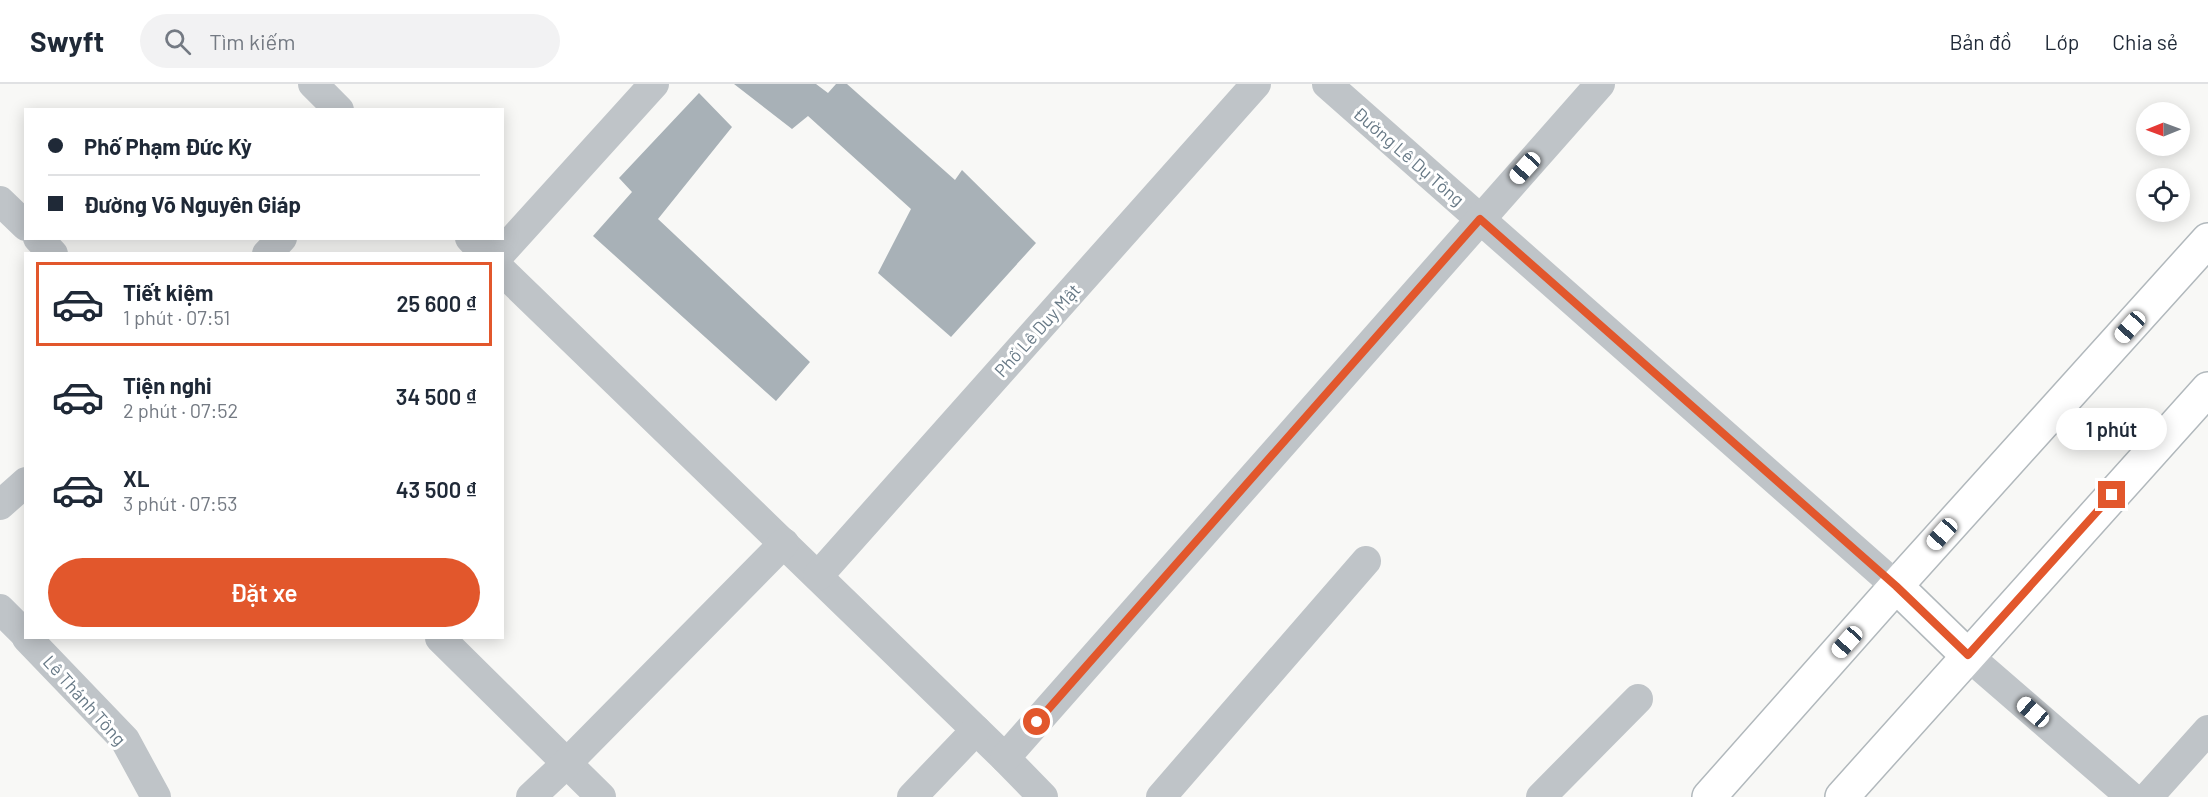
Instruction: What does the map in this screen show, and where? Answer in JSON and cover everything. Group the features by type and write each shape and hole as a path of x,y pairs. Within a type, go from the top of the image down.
{"main road":[{"path":"1709,797 2208,240"},
{"path":"1842,797 2208,389"},
{"path":"1896,586 1968,655"}],"street":[{"path":"313,84 337,108"},
{"path":"502,252 654,84"},
{"name":"Phố Lê Duy Mật","path":"818,576 1256,84"},
{"name":"Đường Lê Dụ Tông","path":"1327,84 1896,586"},
{"path":"1005,758 1600,84"},
{"path":"0,201 24,224"},
{"path":"40,240 51,252"},
{"path":"269,252 280,240"},
{"path":"472,240 483,252"},
{"path":"504,273 1043,797"},
{"path":"0,505 24,484"},
{"path":"531,797 567,764 784,543"},
{"path":"1178,791 1366,561"},
{"name":"Lê Thánh Tông","path":"0,609 24,634"},
{"name":"Lê Thánh Tông","path":"29,639 124,740 156,797"},
{"path":"441,639 601,797"},
{"path":"1968,655 2131,797"},
{"path":"1541,797 1638,699"},
{"path":"912,797 976,730"},
{"path":"2148,797 2208,730"}],"building":[{"path":"734,84 816,84 828,93 836,84 847,84 955,180 962,170 1036,243 951,337 878,273 911,209 808,116 792,129"},
{"path":"699,93 732,127 658,219 810,362 776,401 593,236 632,192 619,178"}],"route":[{"path":"1037,722 1480,219 1896,586 1968,655 2112,495"}]}
